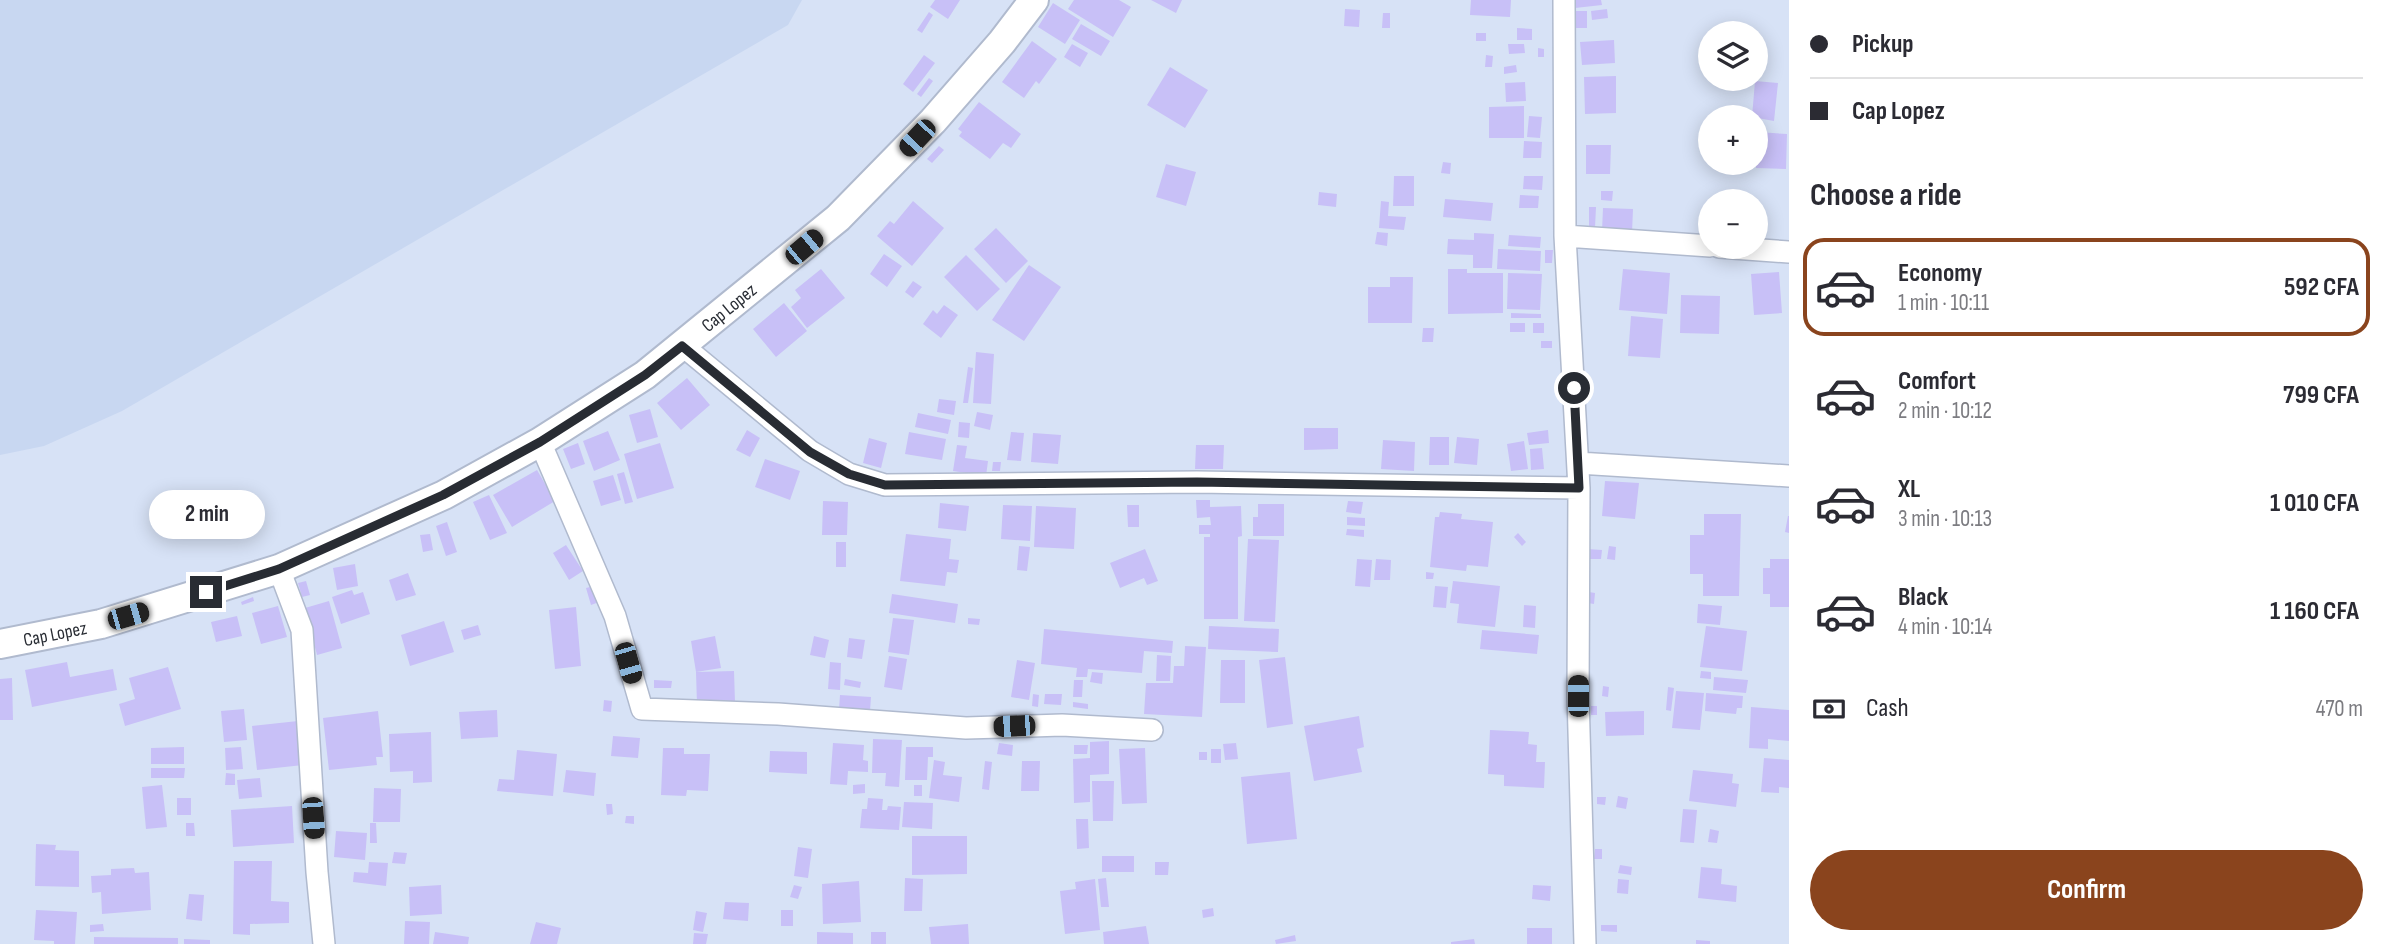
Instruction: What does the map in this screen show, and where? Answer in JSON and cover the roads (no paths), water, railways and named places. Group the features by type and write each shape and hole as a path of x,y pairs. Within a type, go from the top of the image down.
{"street":[{"name":"Cap Lopez","path":"0,644 101,624 279,569 443,495 540,442 645,375 838,218 886,172 993,52 1034,0"},
{"path":"1564,0 1565,236 1579,488 1578,696 1585,944"},
{"path":"1565,236 1698,245"},
{"path":"1768,250 1789,251"},
{"path":"682,346 810,452 849,474 885,485 1197,482 1579,488"},
{"path":"540,442 615,616 642,709 778,714 966,727 1062,725 1152,730"},
{"path":"1578,463 1789,476"},
{"path":"279,569 302,630 324,944"}]}
